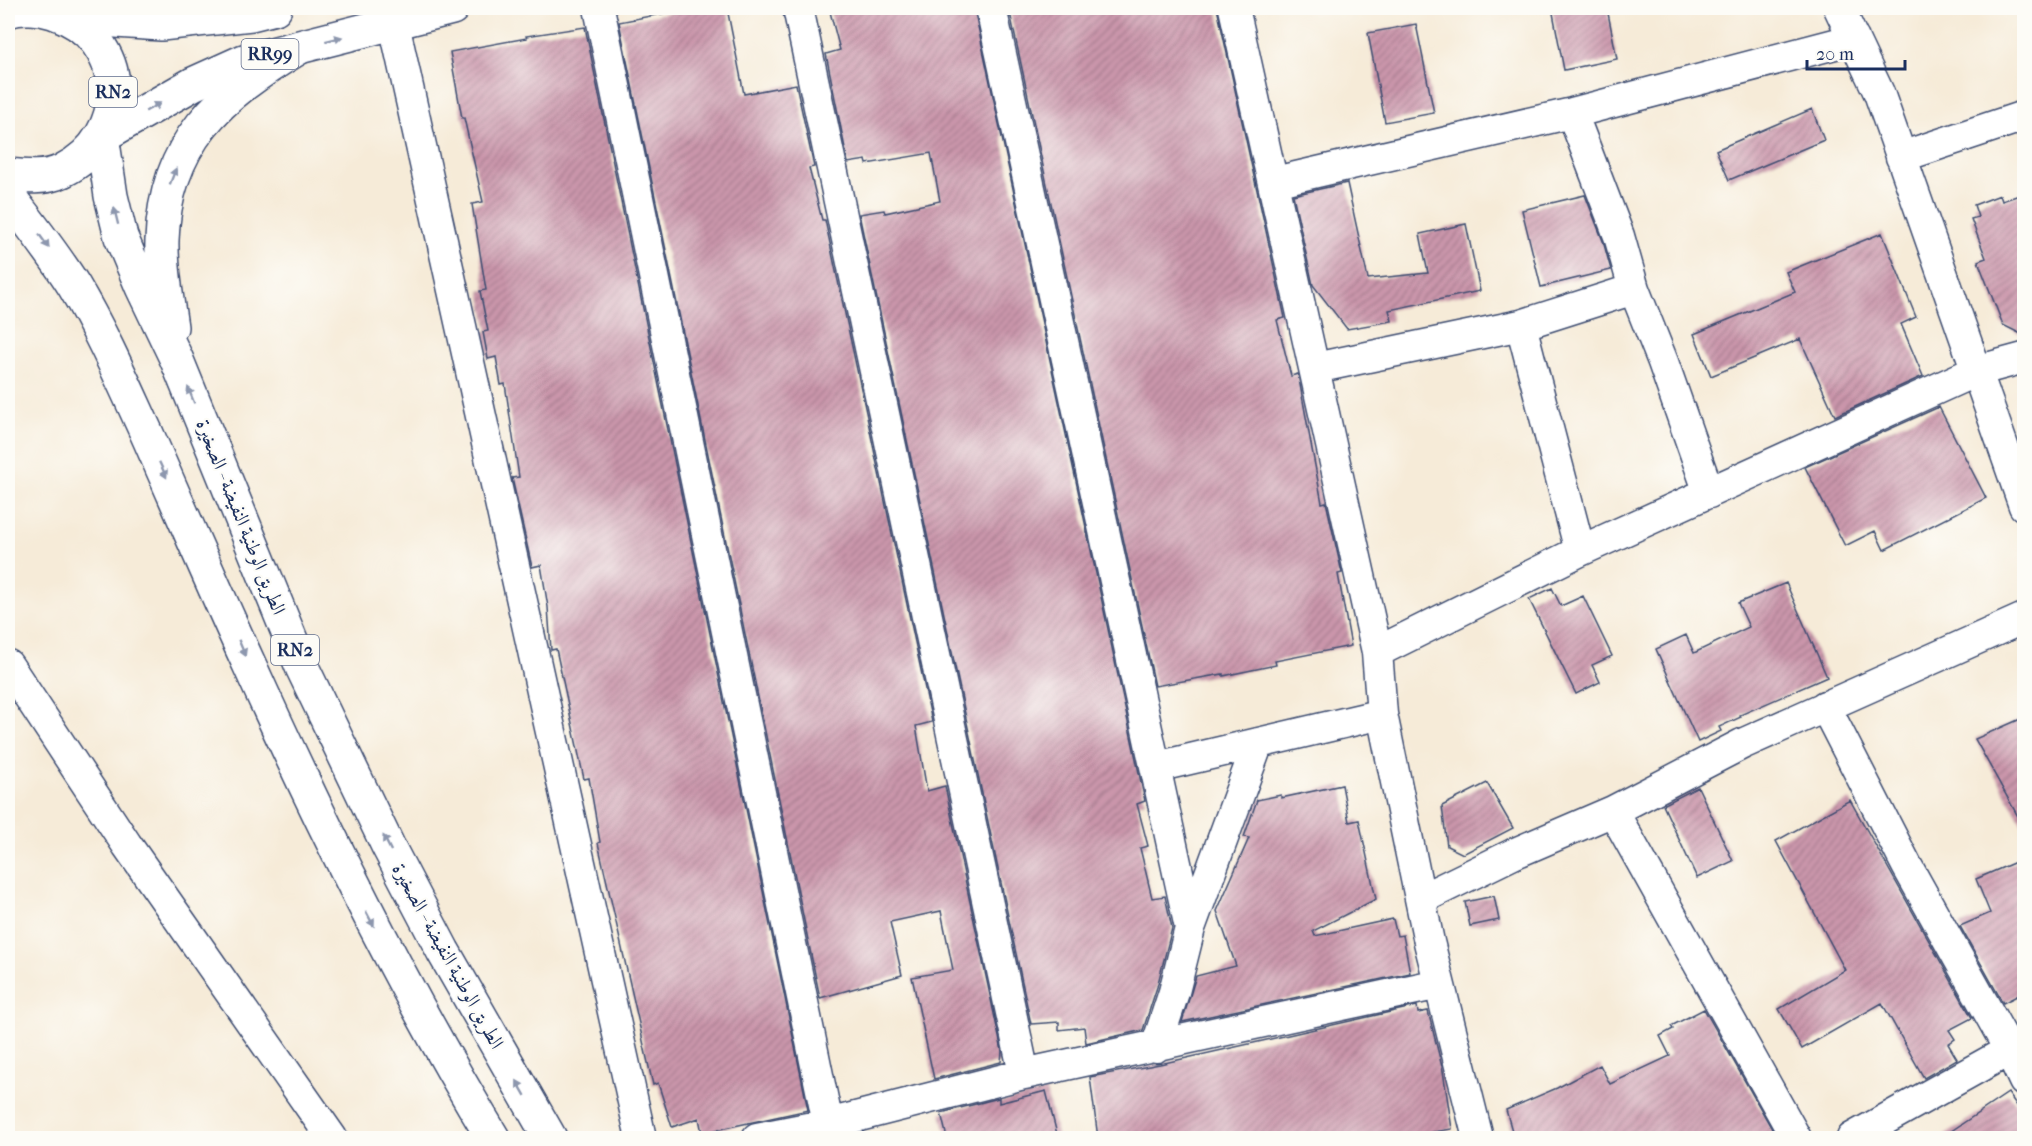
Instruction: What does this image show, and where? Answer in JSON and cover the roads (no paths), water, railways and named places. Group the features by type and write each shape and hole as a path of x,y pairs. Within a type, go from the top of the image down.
{"main road":[{"name":"RR99","path":"66,13 161,24 251,14 275,8"},
{"name":"RR99","path":"102,136 216,72 244,61 452,8"},
{"name":"RN2","path":"8,11 42,9 66,13 92,35 106,57 114,83 112,111 102,136 84,157 61,172 34,177 8,175"},
{"path":"176,358 162,242 164,212 170,183 182,154 198,129 218,106 270,65 298,48"},
{"name":"الطريق الوطنية النفيضة - الصخيرة","path":"102,136 111,196 121,237 176,358 302,667 387,846 443,951 550,1138"},
{"name":"RN2","path":"8,195 74,286 107,348 187,521 249,664 356,892 399,973 493,1138"}],"street":[{"path":"599,8 831,1131"},
{"path":"798,8 1024,1074"},
{"path":"991,8 1190,928"},
{"path":"1234,8 1377,652 1382,714 1438,984 1478,1138"},
{"path":"1839,8 1879,93 2025,506"},
{"path":"394,24 641,1138"},
{"path":"1274,182 1572,113 1854,39"},
{"path":"1572,113 1619,236 1634,290 1663,362 1709,493"},
{"path":"1902,157 2025,116"},
{"path":"1315,368 1521,325 1634,290"},
{"path":"1521,325 1580,550"},
{"path":"1377,652 1580,550 1976,371 2025,358"},
{"path":"1421,899 1513,854 1613,811 1712,759 1825,706 2025,618"},
{"path":"8,664 134,855 332,1138"},
{"path":"1825,706 1907,866 2017,1046 2025,1081"},
{"path":"1156,767 1382,714"},
{"path":"1156,1047 1174,992 1190,928 1258,743"},
{"path":"1613,811 1796,1138"},
{"path":"757,1138 831,1131 1024,1074 1438,984"},
{"path":"1852,1138 2017,1046"}]}
